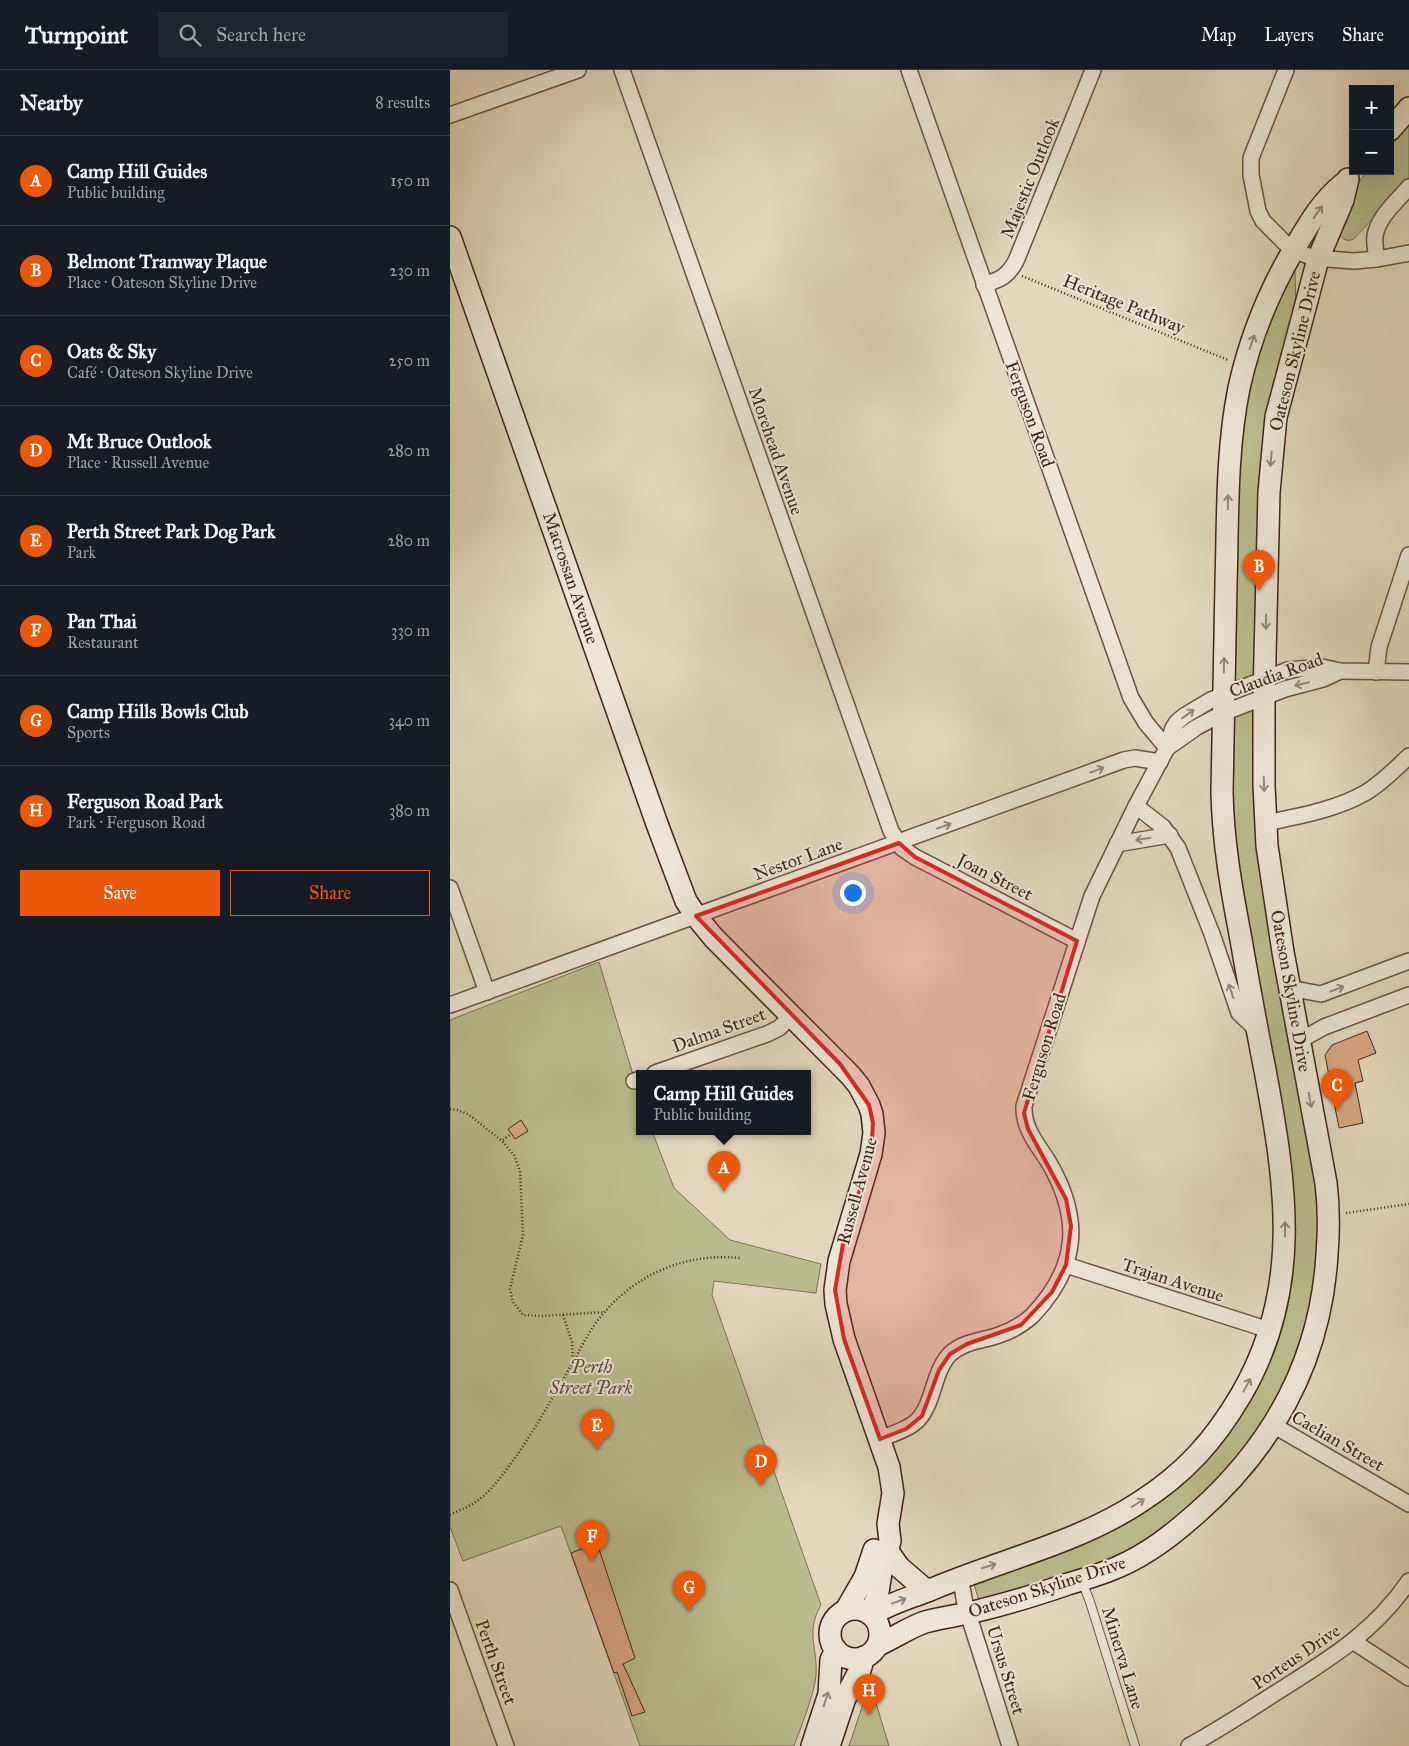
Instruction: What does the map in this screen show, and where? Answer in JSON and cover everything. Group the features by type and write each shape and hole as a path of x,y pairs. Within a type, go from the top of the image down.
{"main road":[{"path":"1394,125 1409,108"},
{"name":"Oateson Skyline Drive","path":"871,1615 886,1606 959,1577 1086,1532 1131,1508 1169,1482 1194,1459 1224,1422 1256,1366 1269,1330 1278,1301 1282,1276 1285,1232 1284,1203 1277,1136 1224,837 1222,792 1230,462 1235,414 1242,379 1255,336 1277,283 1294,249 1333,192 1352,175"},
{"name":"Oateson Skyline Drive","path":"871,1651 904,1631 926,1622 968,1613 1081,1580 1118,1567 1164,1541 1230,1482 1250,1458 1273,1425 1305,1364 1318,1319 1325,1283 1329,1212 1326,1183 1289,988 1275,900 1266,823 1263,746 1269,492 1275,425 1280,401 1318,259 1352,175"},
{"name":"Macrossan Avenue","path":"450,237 657,824 686,901 696,916"},
{"name":"Russell Avenue","path":"696,916 713,937 840,1064 865,1095 872,1114 874,1133 871,1154 841,1252 835,1290 841,1331 889,1467 892,1484 892,1503 888,1524"},
{"path":"871,1615 877,1598 878,1582 890,1541 888,1524"},
{"path":"846,1610 865,1577 877,1539 888,1524"},
{"path":"888,1550 899,1567 927,1591"},
{"path":"829,1746 845,1698 871,1651 880,1629 871,1615 863,1610 846,1610 839,1614 831,1627 830,1635 836,1650 849,1658 871,1651"},
{"path":"812,1746 829,1694 831,1660 836,1650"}],"street":[{"path":"450,115 578,70"},
{"name":"Morehead Avenue","path":"622,70 888,823 899,843"},
{"name":"Ferguson Road","path":"909,70 1131,698 1163,755"},
{"name":"Majestic Outlook","path":"1010,271 1021,251 1093,70"},
{"path":"1286,70 1254,150 1250,166 1260,216 1272,232 1294,249 1318,259 1377,260 1409,253"},
{"path":"1377,260 1375,239 1377,228 1386,214 1409,187"},
{"path":"984,285 1003,278 1010,271"},
{"path":"1376,672 1379,647 1409,555"},
{"name":"Claudia Road","path":"1224,704 1264,688 1295,670 1322,667 1340,671 1409,672"},
{"name":"Ferguson Road","path":"880,1439 906,1429 917,1422 922,1416 929,1403 939,1370 950,1354 967,1344 1000,1335 1021,1325 1052,1292 1066,1266 1070,1250 1071,1226 1066,1199 1055,1173 1028,1129 1024,1114 1028,1094 1092,896 1116,844 1163,755 1224,704"},
{"name":"Nestor Lane","path":"450,1005 1124,760 1163,755"},
{"path":"1266,823 1340,805 1366,793 1409,756"},
{"path":"1136,806 1144,810 1170,835 1183,859 1239,1013 1258,1031"},
{"path":"1116,844 1170,835"},
{"name":"Joan Street","path":"899,843 915,857 1077,941"},
{"path":"450,888 487,992"},
{"path":"1289,988 1321,994 1409,961"},
{"path":"1299,1041 1324,1028 1409,995"},
{"name":"Dalma Street","path":"664,1070 767,1034 779,1028 792,1016"},
{"name":"Trajan Avenue","path":"1066,1266 1269,1330"},
{"name":"Caelian Street","path":"1273,1425 1409,1504"},
{"name":"Ursus Street","path":"959,1577 968,1613 1010,1746"},
{"name":"Porteus Drive","path":"1195,1745 1354,1642 1383,1613 1409,1581"},
{"name":"Perth Street","path":"450,1590 506,1746"},
{"path":"1354,1642 1409,1678"}],"lane":[{"name":"Minerva Lane","path":"1081,1580 1090,1602 1135,1746"}],"path":[{"name":"Heritage Pathway","path":"1010,271 1229,360"},
{"path":"450,1109 468,1114 502,1141 514,1155 520,1171 523,1235 510,1289 513,1302 523,1315 605,1312"},
{"path":"502,1141 512,1134"},
{"path":"1329,1212 1347,1213 1409,1204"},
{"path":"450,1514 477,1502 494,1486 530,1436 592,1328 623,1294 649,1276 670,1266 694,1259 720,1256 740,1258"},
{"path":"563,1315 572,1342 573,1362"}],"highlighted area":[{"path":"899,843 915,857 1077,941 1024,1113 1028,1129 1066,1199 1071,1226 1066,1265 1052,1292 1021,1325 967,1344 950,1354 939,1370 922,1416 906,1429 880,1439 844,1339 835,1290 843,1244 871,1154 873,1123 869,1105 840,1064 696,916"}],"green space":[{"path":"1409,122 1409,178 1354,239 1343,239 1339,233 1357,185 1364,175 1394,175 1394,139"},
{"path":"1293,270 1295,271 1296,311 1261,673 1237,682 1233,676 1232,484 1255,345"},
{"path":"1253,710 1255,712 1325,1238 1294,1379 1243,1459 1137,1552 980,1604 973,1581 1192,1469 1285,1289 1232,864 1229,718"},
{"name":"Perth Street Park","path":"599,962 636,1085 636,1135 654,1135 674,1188 730,1240 821,1264 816,1293 714,1281 712,1295 821,1605 816,1615 813,1632 816,1666 815,1684 794,1746 640,1746 561,1526 463,1561 450,1527 450,1020"},
{"path":"870,1683 889,1746 849,1746"}],"building":[{"path":"1367,1031 1376,1053 1358,1060 1363,1081 1355,1083 1363,1123 1339,1128 1325,1055 1332,1045"},
{"path":"521,1120 528,1131 515,1139 508,1129"},
{"path":"597,1543 635,1658 623,1664 645,1712 632,1716 617,1672 614,1673 571,1553"}],"place":[{"name":"Belmont Tramway Plaque","path":"1259,591"},
{"name":"Oats & Sky","path":"1337,1110"},
{"name":"Camp Hill Guides","path":"724,1192"},
{"name":"Perth Street Park Dog Park","path":"597,1450"},
{"name":"Mt Bruce Outlook","path":"761,1486"},
{"name":"Pan Thai","path":"592,1561"},
{"name":"Camp Hills Bowls Club","path":"689,1612"},
{"name":"Ferguson Road Park","path":"869,1715"}]}
